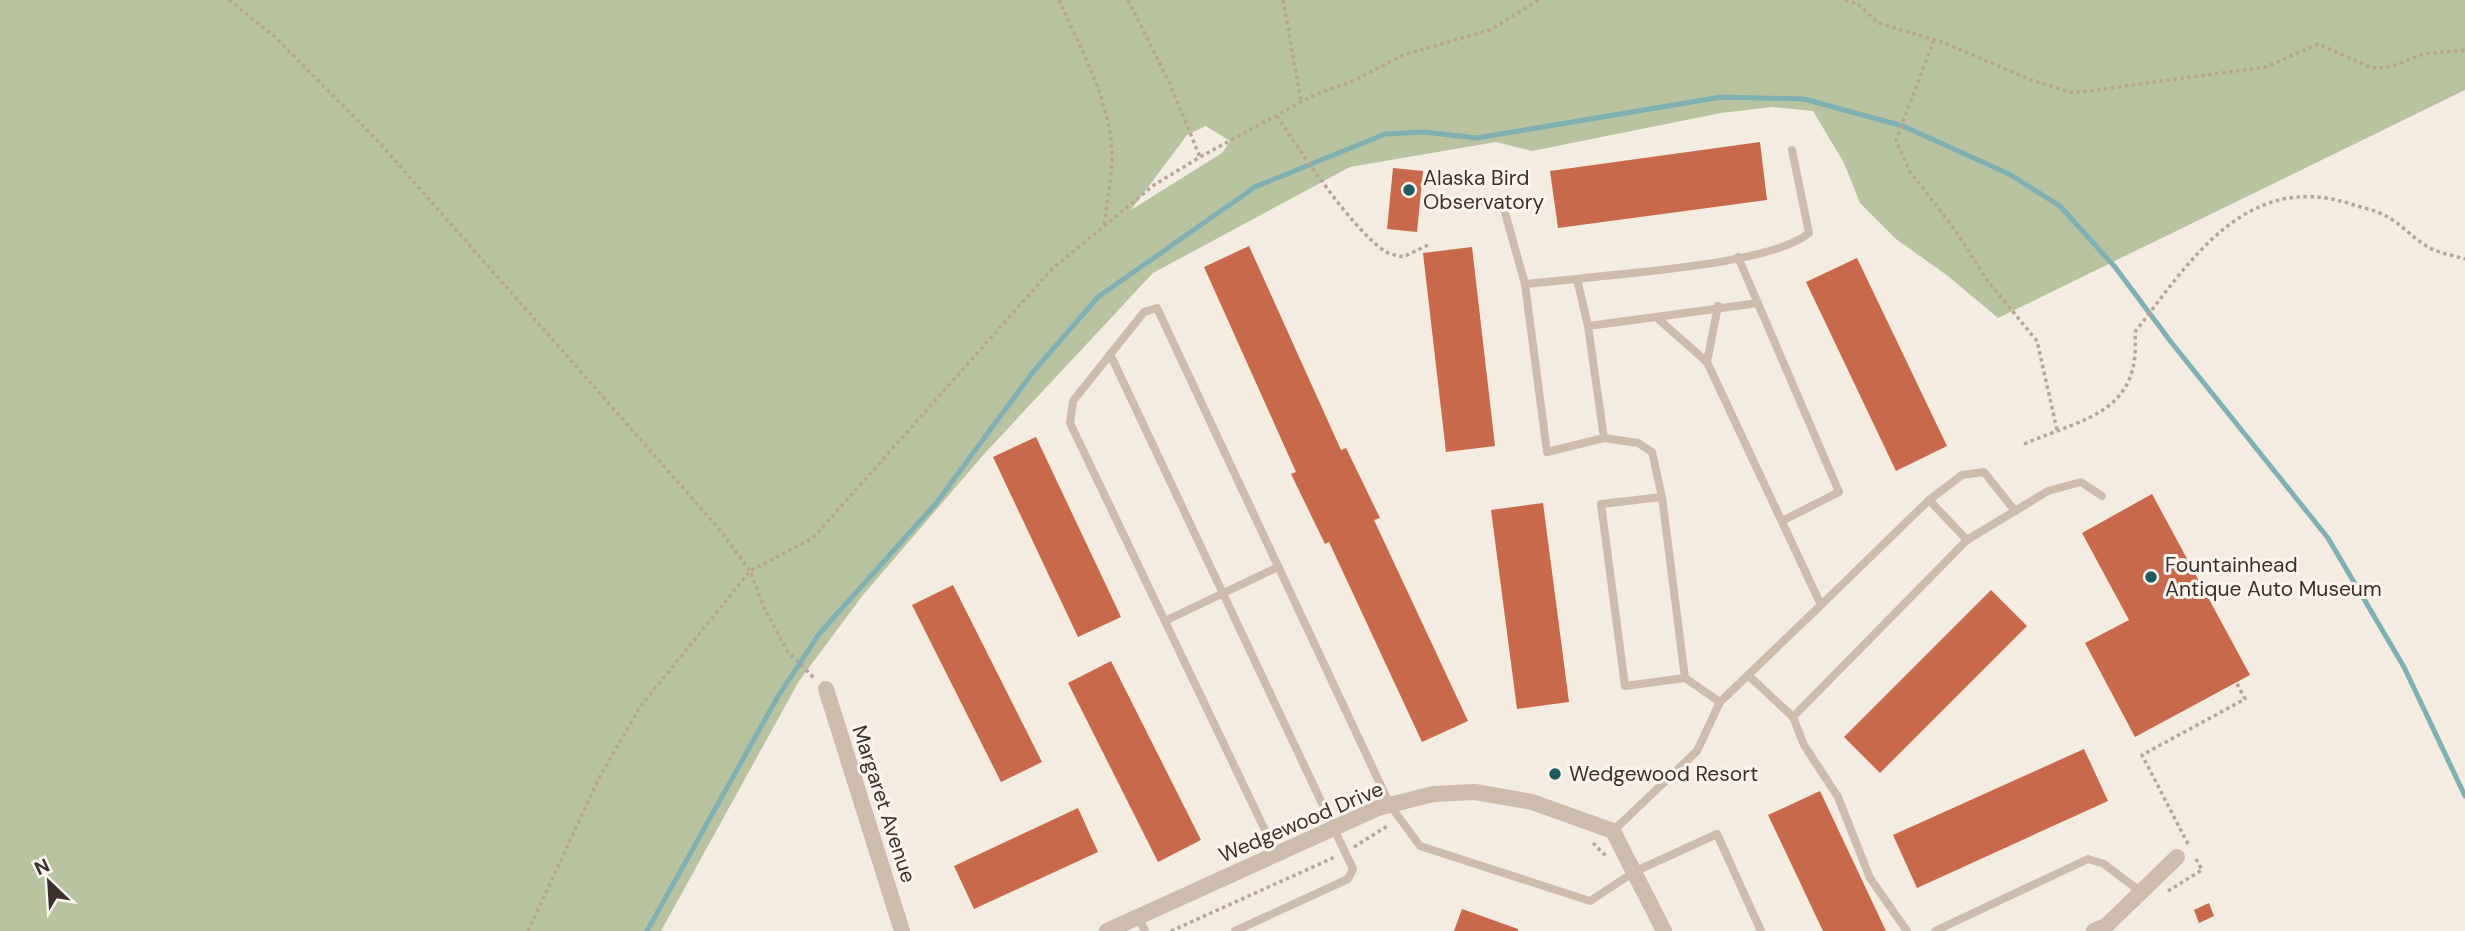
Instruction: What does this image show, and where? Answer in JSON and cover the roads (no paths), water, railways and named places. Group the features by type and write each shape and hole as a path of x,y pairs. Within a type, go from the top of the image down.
{"street":[{"name":"Margaret Avenue","path":"820,683 902,931"},
{"name":"Wedgewood Drive","path":"1107,931 1142,924 1276,853 1335,826 1390,805 1433,794 1475,792 1532,802 1614,831"},
{"path":"1614,831 1664,931"},
{"path":"2094,931 2106,926 2177,857"}],"lane":[{"path":"1525,284 1738,257 1797,244 1810,233 1792,150"},
{"path":"1448,203 1496,201 1504,209 1525,284 1547,452 1604,438 1639,443 1652,452 1662,497 1685,678"},
{"path":"1738,257 1839,492 1782,521"},
{"path":"1577,279 1588,326 1604,438"},
{"path":"1588,326 1718,306 1758,303"},
{"path":"1707,362 1718,306"},
{"path":"1276,853 1070,423 1073,401 1144,312 1157,308 1390,805 1420,846 1590,901 1634,872 1717,834 1760,931"},
{"path":"1656,317 1707,362 1821,605"},
{"path":"1110,354 1353,869 1348,879 1235,931"},
{"path":"1614,831 1697,751 1720,702 1929,500 1962,475 1984,472 2015,511"},
{"path":"1793,717 1967,540 2048,491 2081,482 2102,496"},
{"path":"1662,497 1601,504 1625,686 1685,678 1720,702"},
{"path":"1929,500 1967,540"},
{"path":"1165,621 1278,567"},
{"path":"1749,676 1793,717 1808,754 1838,797 1870,878 1907,931"},
{"path":"1935,931 2088,859 2104,864 2141,891"}],"waterway":[{"path":"647,931 777,698 819,634 937,502 1033,372 1098,297 1255,187 1385,134 1424,132 1477,138 1721,97 1804,99 1903,126 2009,174 2060,206 2115,267 2171,342 2328,538 2404,667 2465,796"}],"place":[{"name":"Alaska Bird Observatory","path":"1409,190"},
{"name":"Fountainhead Antique Auto Museum","path":"2151,577"},
{"name":"Wedgewood Resort","path":"1555,774"}]}
